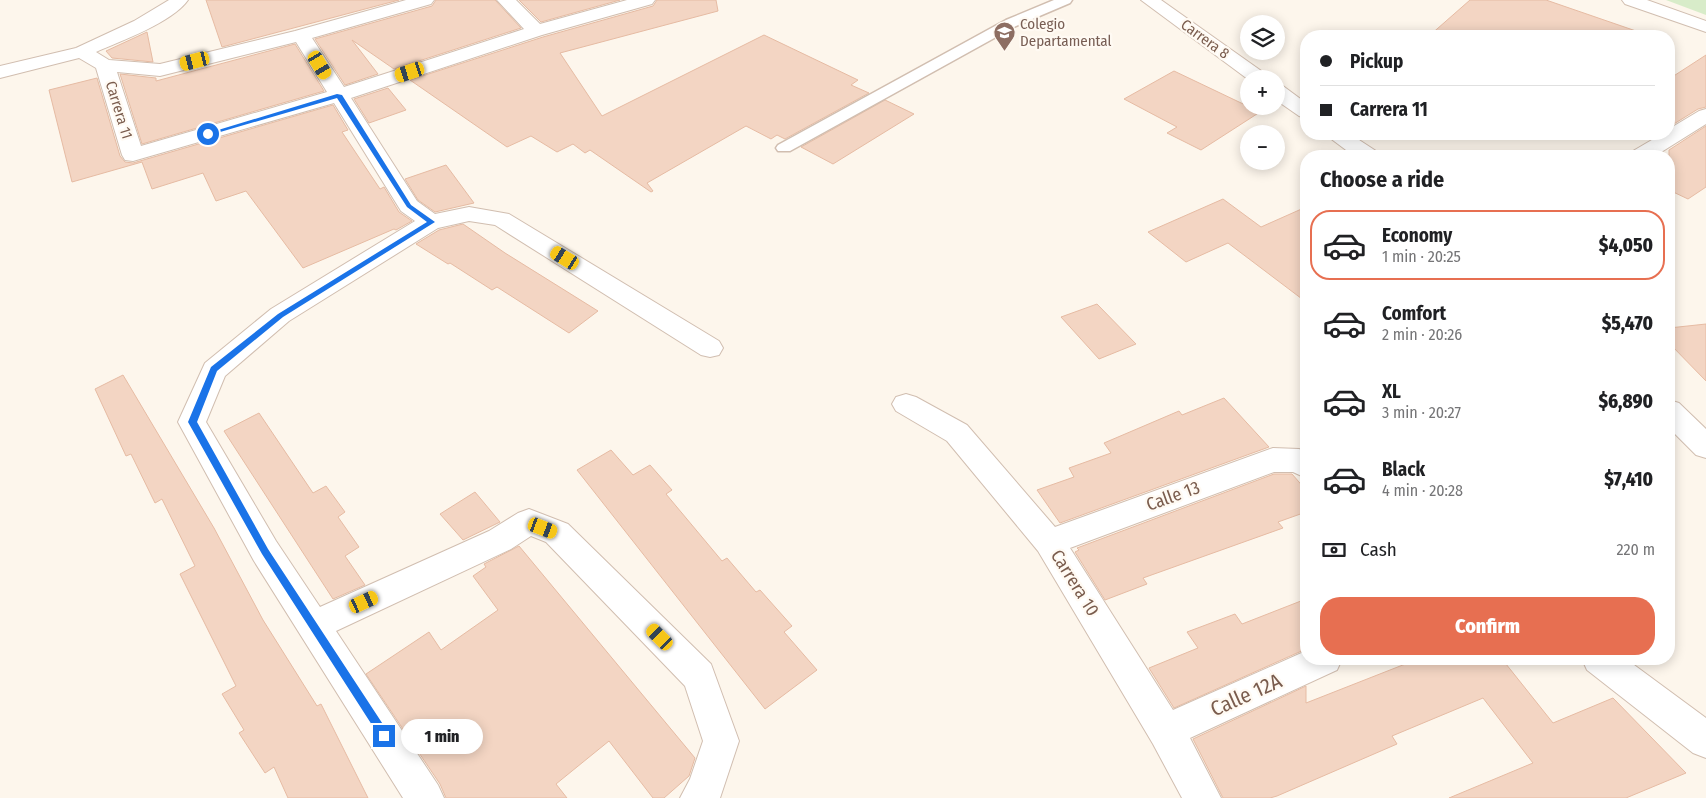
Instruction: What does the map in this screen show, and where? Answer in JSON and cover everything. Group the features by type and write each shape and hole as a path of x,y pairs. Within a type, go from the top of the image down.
{"street":[{"path":"0,72 82,52 140,25 175,3 199,0"},
{"path":"82,52 105,65 160,70 425,0"},
{"path":"506,0 536,31"},
{"path":"339,95 536,31 646,0"},
{"name":"Carrera 8","path":"1150,0 1247,70"},
{"path":"1631,0 1706,27"},
{"path":"301,34 409,206 431,222"},
{"name":"Carrera 11","path":"105,65 133,155 339,95"},
{"path":"1285,97 1300,108"},
{"path":"1675,134 1706,115"},
{"path":"1345,140 1360,150"},
{"path":"1650,150 1666,140"},
{"path":"425,798 265,552 192,422 214,370 280,316 431,222 469,214 500,219 710,348"},
{"name":"Carrera 10","path":"906,404 957,433 1049,542 1166,731 1202,798"},
{"path":"1675,417 1706,447"},
{"name":"Calle 13","path":"1049,542 1273,460 1300,464"},
{"path":"313,626 500,540 529,522 557,533 699,676 721,741 705,790 699,798"},
{"name":"Calle 12A","path":"1166,731 1312,665"},
{"path":"1607,665 1706,740"}],"lane":[{"path":"784,148 1011,23 1064,0"}],"green space":[{"path":"1666,0 1706,0 1706,15"}],"building":[{"path":"206,0 399,0 222,47"},
{"path":"436,0 495,0 521,28 394,69 352,40 378,74 345,85 315,39 432,6"},
{"path":"519,0 620,0 541,22"},
{"path":"657,0 716,0 718,11 560,53 602,116 764,35 858,80 851,85 869,93 785,139 777,135 771,139 746,126 647,183 653,191 651,192 590,150 585,153 573,144 557,152 531,136 507,147 410,80 543,37 653,6"},
{"path":"1470,0 1546,0 1633,30 1436,30"},
{"path":"147,32 153,62 112,58 106,51"},
{"path":"295,44 324,91 142,144 120,74 156,78 156,81"},
{"path":"1706,55 1706,107 1698,109 1675,123 1675,75"},
{"path":"1174,71 1240,102 1240,115 1255,115 1201,150 1167,133 1177,127 1124,99"},
{"path":"97,78 120,156 125,162 133,163 333,105 348,130 342,132 380,189 384,187 399,212 412,221 396,230 394,229 303,268 246,191 216,201 203,173 152,189 142,162 72,182 49,90"},
{"path":"388,88 406,110 369,123 354,99"},
{"path":"885,100 914,114 833,164 801,147"},
{"path":"1706,126 1706,187 1688,199 1675,193 1675,150 1669,150"},
{"path":"446,165 474,203 435,212 418,200 405,179"},
{"path":"1223,199 1261,227 1300,210 1300,297 1228,243 1186,262 1148,232"},
{"path":"463,224 505,253 598,311 569,333 497,287 492,290 416,244 439,230"},
{"path":"1097,304 1136,344 1099,359 1061,317"},
{"path":"1706,324 1706,381 1675,349 1675,327"},
{"path":"123,375 214,528 263,620 317,706 321,704 368,798 288,798 274,767 265,773 239,733 244,730 222,694 236,686 180,574 195,566 162,499 155,503 131,454 126,456 95,389"},
{"path":"1224,398 1269,447 1060,523 1037,490 1074,477 1069,468 1111,453 1104,443 1179,411 1182,415"},
{"path":"259,413 313,493 326,486 345,512 338,517 359,547 345,556 365,585 333,599 224,431"},
{"path":"611,450 633,475 650,465 672,490 666,494 722,561 727,558 756,592 760,590 792,626 784,632 817,670 765,709 577,470"},
{"path":"1274,474 1292,474 1300,483 1300,514 1278,522 1283,528 1143,578 1147,584 1105,600 1075,552 1079,550 1077,548"},
{"path":"475,492 500,522 463,540 440,514"},
{"path":"519,546 695,758 689,776 664,798 653,798 609,741 556,784 567,798 446,798 440,784 366,674 429,632 441,650 498,610 473,576 486,567 484,564"},
{"path":"1300,601 1300,652 1174,708 1149,668 1198,648 1187,632 1235,614 1242,624"},
{"path":"1403,665 1507,665 1553,723 1613,698 1686,773 1626,798 1449,798 1533,763 1483,698 1392,736 1397,744 1277,796 1270,798 1223,798 1193,739 1306,686 1306,703"}],"place":[{"name":"Colegio Departamental","path":"1004,52"}],"route":[{"path":"208,134 339,95 409,206 431,222 280,316 214,370 192,422 265,552 384,736"}]}
